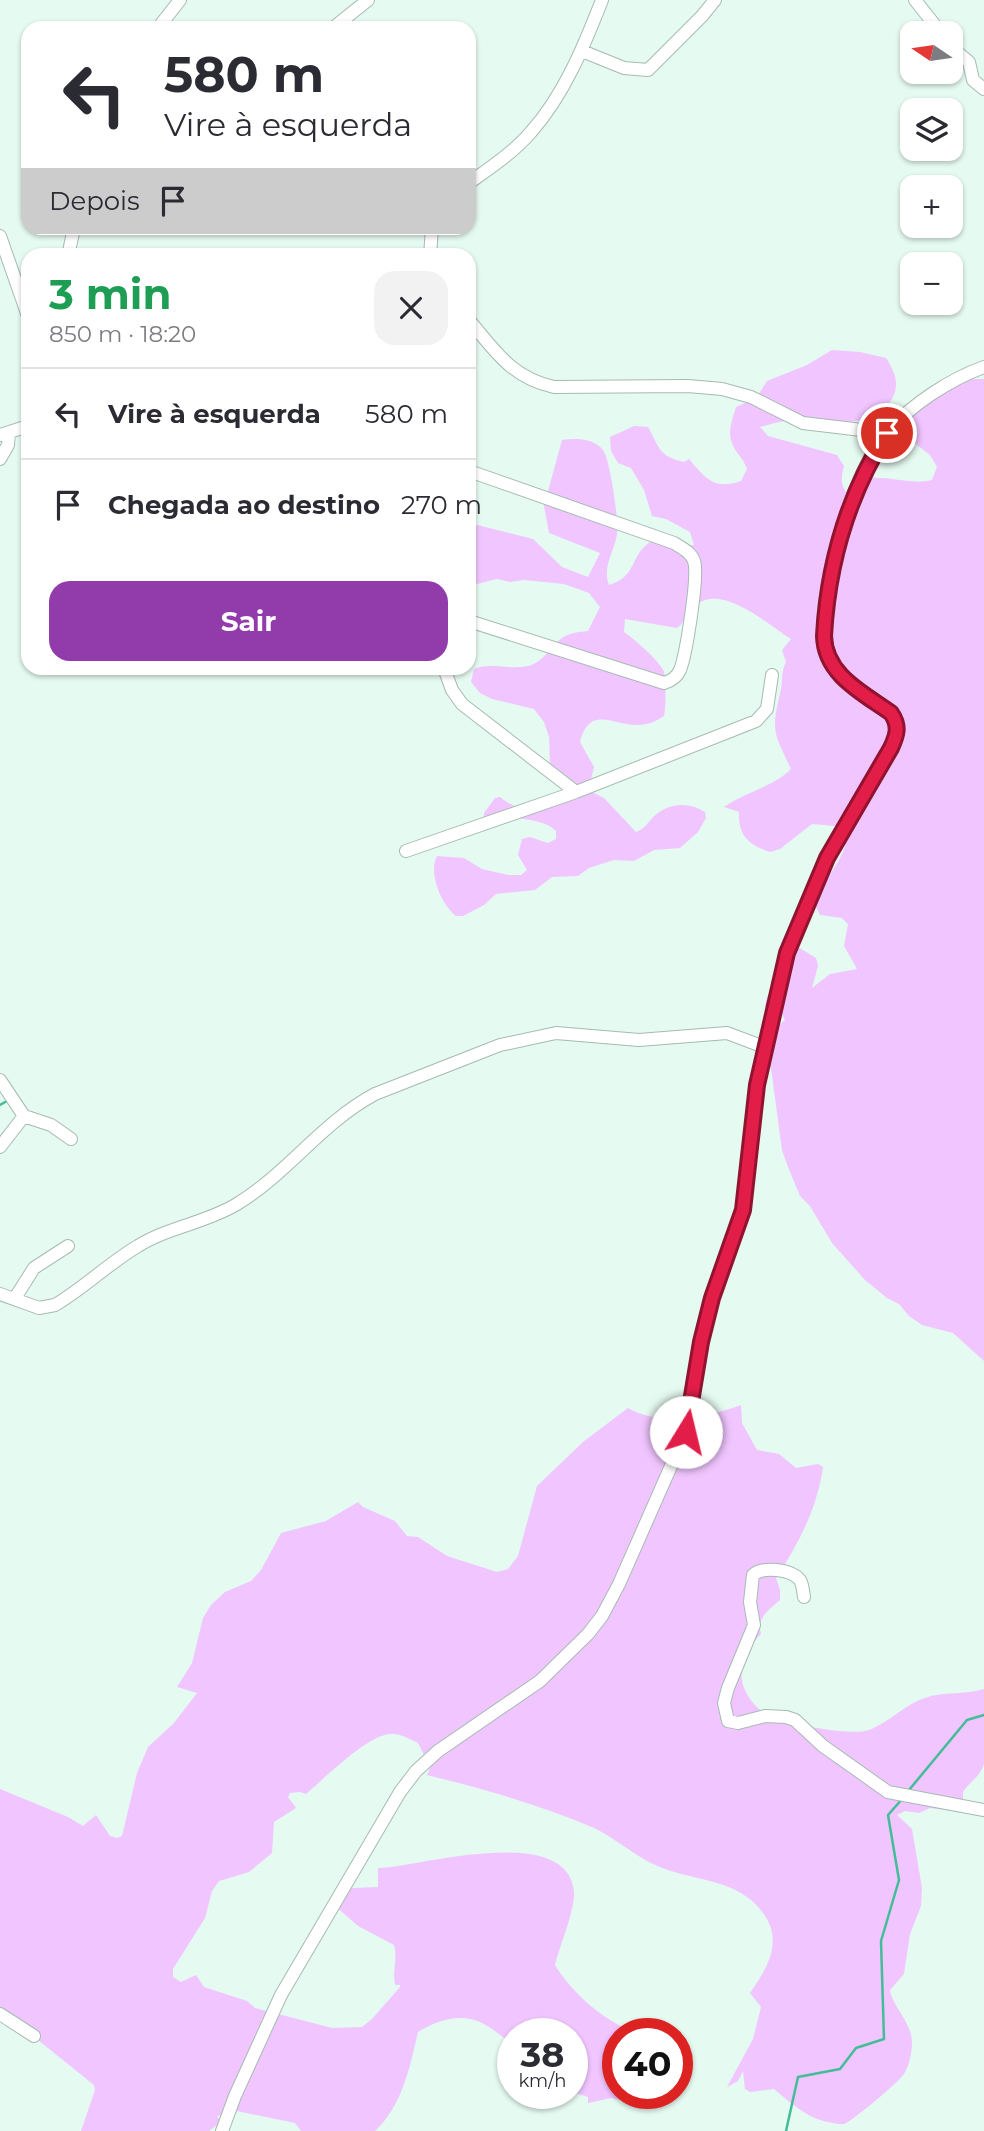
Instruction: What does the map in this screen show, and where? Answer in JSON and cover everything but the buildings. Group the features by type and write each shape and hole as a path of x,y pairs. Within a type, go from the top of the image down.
{"street":[{"path":"164,21 180,0"},
{"path":"342,21 368,0"},
{"path":"476,177 530,134 549,111 582,51 602,0"},
{"path":"697,0 702,16"},
{"path":"582,51 624,68 648,70 715,0"},
{"path":"915,0 931,21"},
{"path":"963,57 969,62 973,80 984,89"},
{"path":"0,236 21,296"},
{"path":"476,328 510,367 536,383 554,387 688,386 722,389 751,397 803,424 887,433"},
{"path":"222,2131 234,2096 281,1995 400,1792 416,1771 438,1751 540,1681 588,1634 602,1616 618,1584 686,1432 701,1342 712,1298 743,1210 764,1047 787,953 807,900 827,858 896,737 897,724 891,713 832,667 824,648 833,555 868,462 887,433 917,406 952,382 984,367"},
{"path":"0,459 8,444 5,434"},
{"path":"476,473 674,543 691,555 695,563 696,579 684,658 679,673 671,681 664,683 476,623"},
{"path":"447,675 462,705 576,792"},
{"path":"406,851 576,792 756,720 767,709 772,675"},
{"path":"0,1294 39,1308 55,1305 138,1245 212,1217 237,1204 286,1165 339,1115 356,1104 500,1045 556,1033 639,1040 727,1033 764,1047"},
{"path":"0,1080 24,1116 51,1125 71,1139"},
{"path":"0,1147 24,1116"},
{"path":"15,1298 34,1268 68,1246"},
{"path":"804,1597 802,1585 795,1576 771,1569 759,1570 753,1575 750,1602 754,1625 728,1688 724,1703 728,1721 738,1723 765,1716 795,1720 823,1746 888,1792 984,1810"},
{"path":"0,2014 34,2036"}],"shaded area":[{"path":"832,350 860,352 886,358 894,373 896,388 892,399 883,410 871,417 844,422 783,421 760,427 768,436 837,455 844,466 844,488 853,499 859,480 932,480 937,467 930,455 908,438 908,417 961,379 984,379 984,1361 953,1333 922,1325 909,1316 899,1304 865,1280 832,1243 810,1206 800,1196 782,1150 771,1068 757,1042 785,1020 782,1014 769,1015 765,1006 767,997 775,987 793,944 816,958 818,966 812,988 830,974 857,969 844,946 848,924 842,918 820,915 816,907 818,897 844,848 846,827 812,824 780,849 770,852 746,838 740,827 739,812 724,807 776,780 791,769 777,738 775,723 786,662 782,650 791,639 757,615 717,599 705,600 694,607 677,628 625,619 624,632 662,667 666,694 664,716 642,725 603,720 590,723 580,742 594,767 590,783 584,788 604,798 636,832 644,828 659,812 672,806 692,806 705,812 706,818 698,832 680,848 654,850 634,861 614,860 589,868 578,876 552,877 535,890 496,894 484,905 463,916 456,916 445,904 435,879 437,856 464,858 482,869 521,875 527,870 518,855 522,839 530,837 548,843 556,839 556,831 541,823 522,819 484,818 484,813 495,798 500,797 510,804 528,808 575,793 550,765 549,737 544,722 534,709 492,699 480,693 471,682 473,675 476,675 476,668 481,667 521,667 534,664 565,636 588,631 600,607 589,593 564,584 497,579 476,584 476,525 533,539 562,567 588,577 600,553 549,533 544,506 562,440 578,439 589,441 603,450 611,477 617,534 607,572 609,585 625,577 640,552 653,540 680,546 694,545 690,532 666,519 652,516 644,490 631,468 618,463 611,451 610,437 634,426 648,427 661,450 669,457 684,462 689,459 706,477 717,483 741,481 747,469 733,446 730,434 736,407 756,398 767,381 807,365"},
{"path":"741,1405 742,1423 757,1450 779,1454 796,1468 818,1464 823,1467 806,1525 776,1578 780,1600 762,1619 761,1634 744,1661 743,1684 753,1703 768,1714 796,1724 859,1732 877,1727 911,1704 925,1698 984,1689 984,1764 963,1792 963,1800 973,1814 930,1808 919,1813 905,1811 897,1815 912,1829 922,1888 921,1906 910,1934 904,1974 890,1990 909,2028 912,2043 909,2063 900,2079 844,2124 809,2115 774,2089 750,2092 745,2089 743,2071 738,2081 727,2087 753,2039 761,2007 750,1993 766,1967 772,1949 772,1931 758,1906 731,1888 653,1864 602,1832 574,1820 512,1798 427,1775 433,1761 426,1759 418,1743 392,1734 371,1741 359,1749 306,1794 290,1793 288,1797 296,1808 274,1822 272,1853 249,1872 219,1881 212,1891 205,1918 173,1969 173,1977 181,1982 196,1975 204,1987 247,2001 255,2008 332,2028 362,2027 400,1987 395,1985 394,1980 395,1950 394,1945 358,1926 334,1905 336,1894 353,1888 378,1887 378,1868 489,1853 520,1853 546,1858 565,1871 574,1892 570,1918 555,1965 581,1997 608,2018 602,2018 602,2100 588,2103 588,2018 497,2018 497,2033 476,2020 459,2018 442,2021 418,2032 398,2098 375,2131 301,2131 295,2123 237,2111 217,2116 221,2122 209,2131 81,2131 95,2090 94,2085 38,2040 0,2019 0,1789 68,1817 83,1826 96,1815 110,1836 122,1836 137,1773 148,1747 174,1723 197,1693 177,1687 192,1663 203,1618 211,1605 225,1592 251,1581 261,1570 281,1533 326,1521 358,1502 363,1507 395,1521 407,1536 418,1537 447,1556 497,1572 508,1569 518,1556 537,1486 583,1442 628,1408 641,1414 669,1419 714,1413"}],"waterway":[{"path":"0,1105 7,1101"},
{"path":"909,1790 967,1720 984,1715"},
{"path":"786,2131 798,2077 840,2069 856,2048 884,2039 881,1941 899,1880 888,1815 903,1798"}],"route":[{"path":"686,1432 694,1376 712,1298 743,1210 757,1085 787,953 807,900 827,858 896,737 897,724 891,713 832,667 824,648 825,608 833,555 868,462 887,433"}]}
